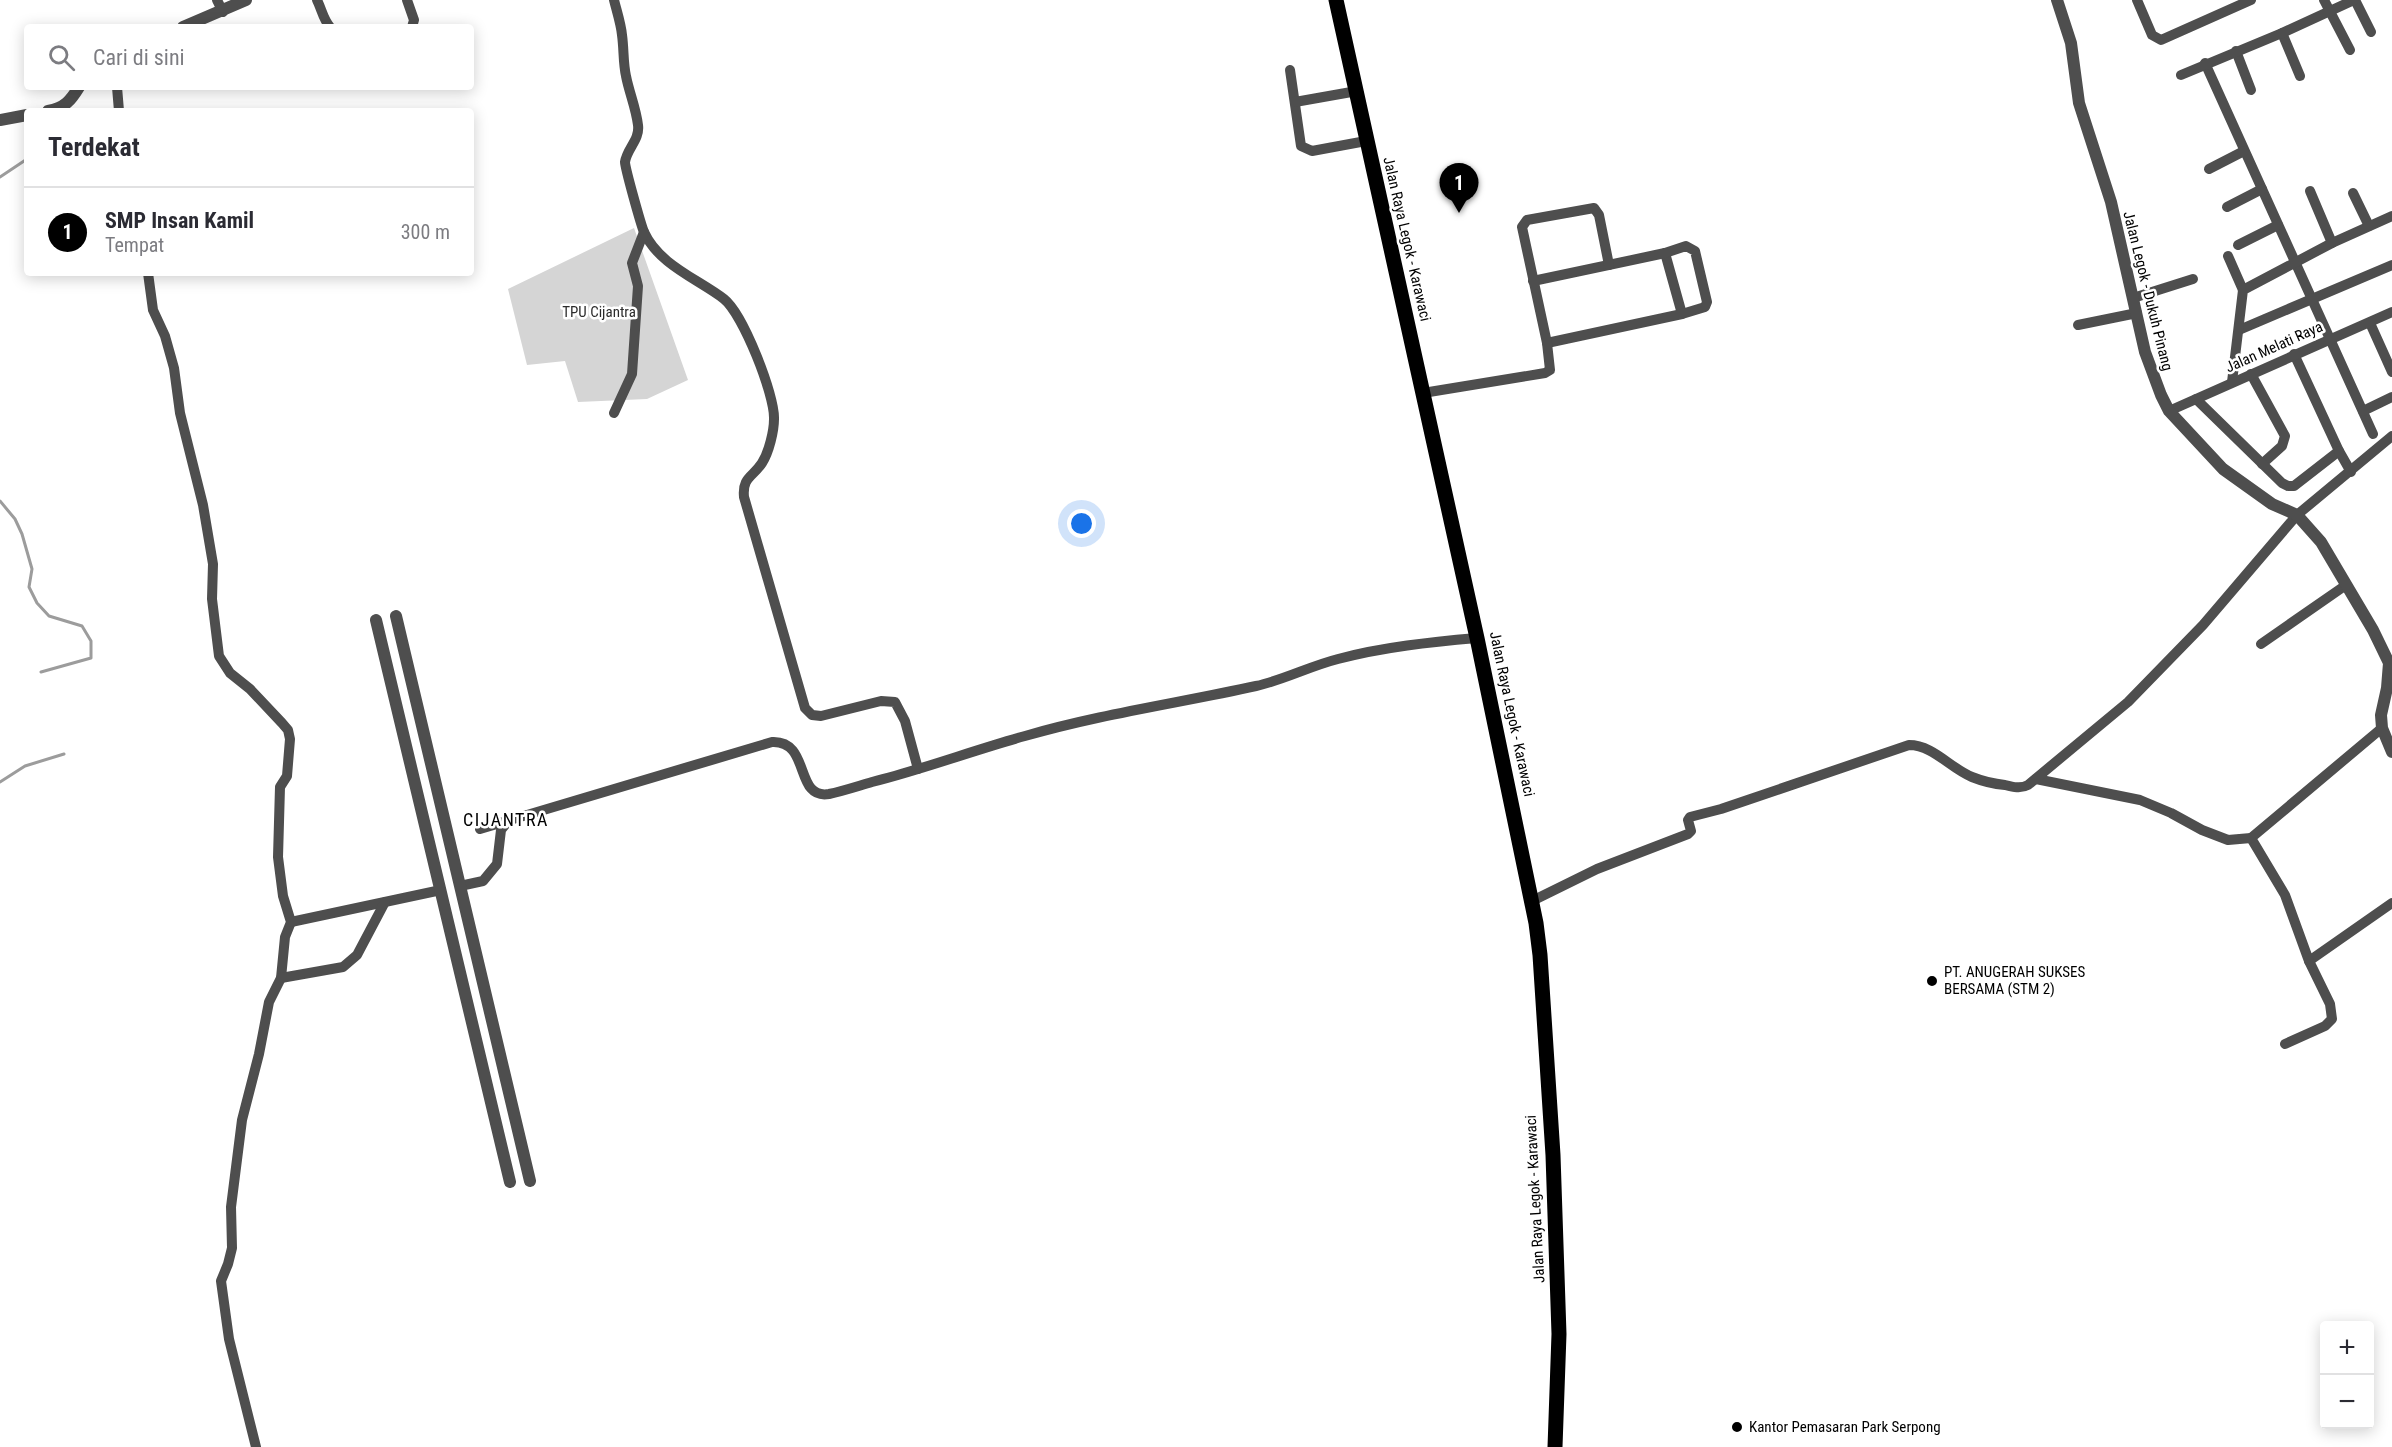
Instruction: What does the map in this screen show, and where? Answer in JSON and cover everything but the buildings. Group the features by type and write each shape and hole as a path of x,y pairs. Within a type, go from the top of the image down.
{"main road":[{"name":"Jalan Raya Legok - Karawaci","path":"1336,0 1477,638 1532,901 1540,955 1553,1155 1559,1334 1555,1447"}],"street":[{"path":"217,0 223,12"},
{"path":"191,24 246,0"},
{"path":"317,0 328,24"},
{"path":"407,0 414,20 413,24"},
{"path":"614,0 622,33 628,87 638,125 638,138 627,155 625,167 644,232 656,248 676,267 724,299 732,307 745,330 771,398 774,419 765,457 762,464 745,481 744,496 805,708 812,715 821,716 882,701 895,702 904,721 918,769"},
{"name":"Jalan Legok - Dukuh Pinang","path":"2057,0 2071,43 2079,103 2110,202 2153,376 2169,411 2223,469 2272,504 2297,515 2321,542 2373,630 2389,663 2387,688 2381,715 2382,728 2392,752"},
{"path":"2141,1 2152,35 2162,40 2251,0"},
{"path":"2324,0 2350,50"},
{"path":"2181,75 2354,0 2371,32"},
{"path":"2282,33 2300,76"},
{"path":"2236,51 2251,90"},
{"path":"2205,63 2373,434"},
{"path":"1290,70 1300,142 1306,150 1366,141"},
{"path":"55,108 69,102 77,90"},
{"path":"117,90 119,108"},
{"path":"1294,102 1357,91"},
{"path":"0,120 24,116"},
{"path":"2209,169 2244,151"},
{"path":"2227,207 2262,189"},
{"path":"2310,191 2332,243"},
{"path":"2353,193 2369,226"},
{"path":"1423,393 1545,373 1550,370 1547,343 1522,227 1527,220 1594,208 1599,215 1609,265"},
{"path":"2242,290 2295,261 2392,216"},
{"path":"2238,245 2278,225"},
{"path":"614,412 632,374 638,286 633,263 644,232"},
{"path":"1533,281 1665,254 1686,246 1695,251 1706,305 1703,308 1547,343"},
{"path":"1665,254 1682,314"},
{"path":"2228,255 2242,290 2232,382"},
{"path":"2238,330 2392,265"},
{"path":"148,276 153,310 165,336 174,368 180,413 203,505 213,564 212,599 219,656 230,674 250,689 288,730 290,739 287,776 280,788 278,857 283,896 291,922 285,937 282,978 269,1002 259,1054 242,1120 231,1207 232,1248 221,1281 229,1339 256,1447"},
{"path":"2133,298 2193,279"},
{"name":"Jalan Melati Raya","path":"2169,411 2392,312"},
{"path":"2078,325 2137,313"},
{"path":"2370,323 2392,372"},
{"path":"2295,354 2350,472"},
{"path":"2251,374 2285,436 2282,446 2262,464"},
{"path":"2363,411 2392,397"},
{"path":"2196,399 2282,483 2291,486 2339,451"},
{"path":"1532,901 1598,869 1688,834 1691,831 1688,820 1690,817 1909,745 1919,745 1929,749 1972,777 1992,783 2024,787 2128,702 2203,625 2297,515 2392,436"},
{"path":"2260,644 2346,585"},
{"path":"396,616 530,1181"},
{"path":"376,620 510,1182"},
{"path":"480,829 772,742 783,742 791,747 804,778 812,789 826,795 1026,736 1138,708 1258,686 1338,659 1426,642 1477,638"},
{"path":"2036,779 2140,800 2228,840 2251,838 2382,728"},
{"path":"411,766 430,762"},
{"path":"460,886 483,880 496,864 501,830 509,820"},
{"path":"2251,838 2285,895 2309,961 2330,1004 2332,1018 2325,1026 2285,1044"},
{"path":"291,922 441,890"},
{"path":"282,978 343,967 357,955 385,902"},
{"path":"2309,961 2392,903"},
{"path":"459,967 478,962"}],"green space":[{"name":"TPU Cijantra","path":"634,228 688,380 647,399 578,402 565,361 527,365 508,289"}],"waterway":[{"path":"0,177 24,161"},
{"path":"0,501 15,519 22,534 32,569 29,587 37,603 49,616 82,626 91,641 91,658 41,672"},
{"path":"0,782 25,766 64,754"}],"place":[{"name":"SMP Insan Kamil","path":"1459,213"},
{"name":"PT. ANUGERAH SUKSES BERSAMA (STM 2)","path":"1932,981"},
{"name":"Kantor Pemasaran Park Serpong","path":"1737,1427"}],"district":[{"name":"CIJANTRA","path":"506,819"}]}
